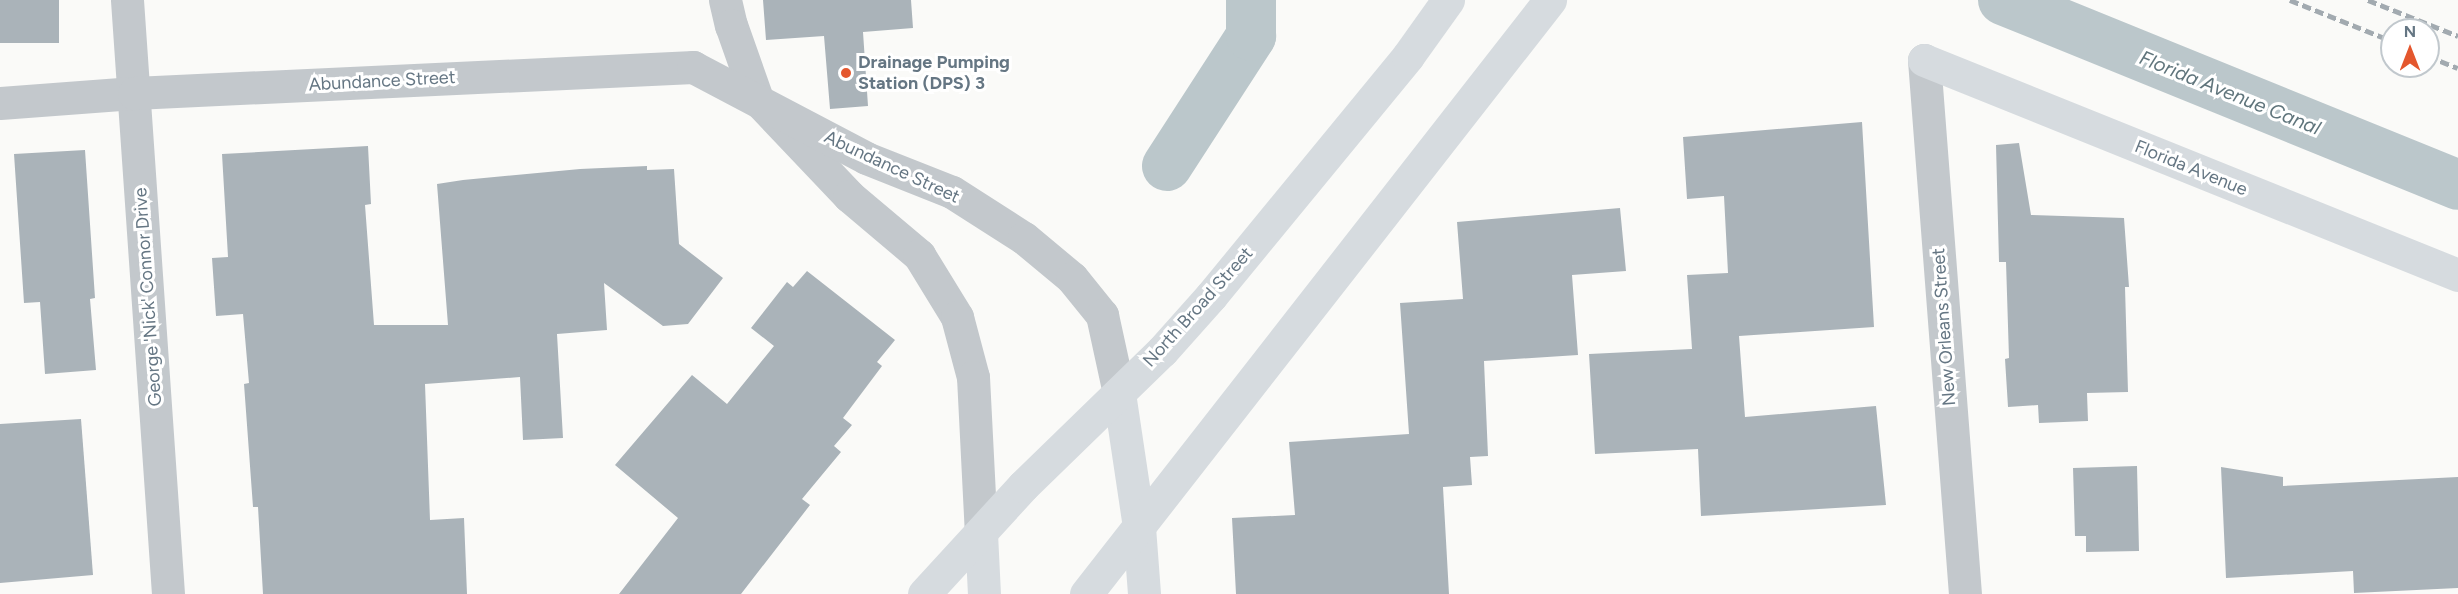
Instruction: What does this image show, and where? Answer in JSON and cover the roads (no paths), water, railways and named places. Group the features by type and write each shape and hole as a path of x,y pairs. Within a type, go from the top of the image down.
{"main road":[{"name":"North Broad Street","path":"924,594 1023,486 1162,351 1211,296 1408,56 1448,0"},
{"path":"1086,594 1550,0"},
{"name":"Florida Avenue","path":"1924,60 2458,275"},
{"name":"Abundance Street","path":"1119,393 1138,527 1143,594"},
{"name":"Abundance Street","path":"981,533 984,594"}],"street":[{"name":"George 'Nick' Connor Drive","path":"127,0 168,594"},
{"path":"725,0 731,25 757,99"},
{"name":"New Orleans Street","path":"1924,60 1965,594"},
{"name":"Abundance Street","path":"0,103 134,93 693,67 866,158 952,192 1024,238 1072,278 1102,315 1119,393"},
{"name":"Abundance Street","path":"757,99 849,195 920,255 957,317 973,377 981,533"}],"waterway":[{"name":"Florida Avenue Canal","path":"1167,166 1251,36 1251,0"},
{"name":"Florida Avenue Canal","path":"2003,0 2458,185"}],"railway":[{"path":"2290,0 2380,36"},
{"path":"2368,0 2458,36"},
{"path":"2440,61 2458,68"}],"place":[{"name":"Drainage Pumping Station (DPS) 3","path":"846,73"}]}
